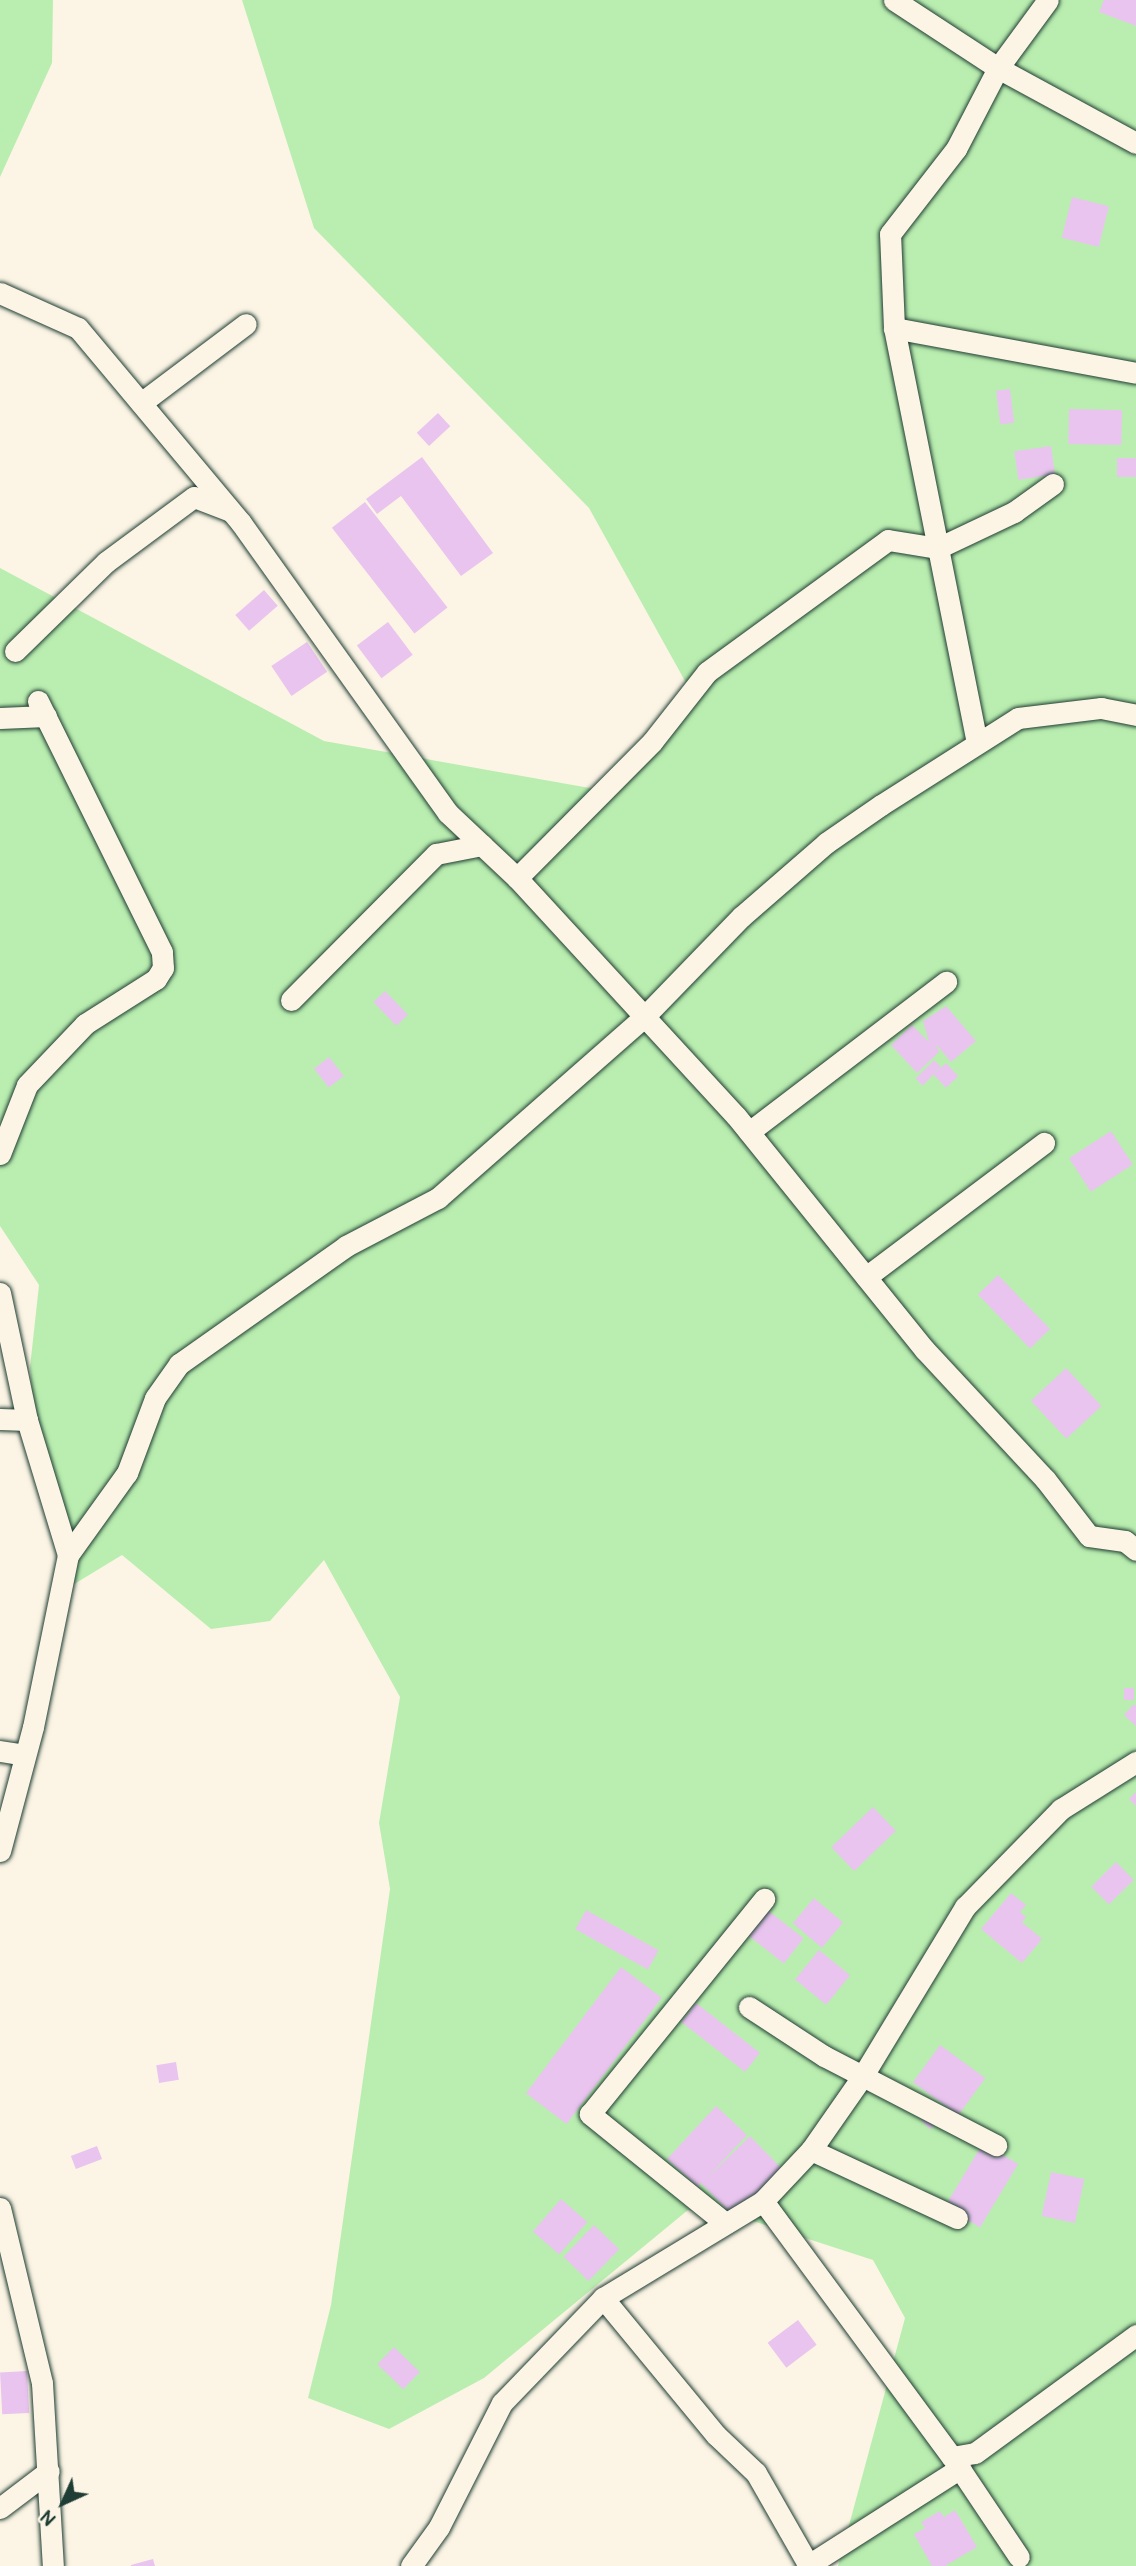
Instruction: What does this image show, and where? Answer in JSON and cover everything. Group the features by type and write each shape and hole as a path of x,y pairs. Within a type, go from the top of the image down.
{"street":[{"path":"894,0 998,68 1136,143"},
{"path":"978,743 894,328 890,234 956,149 998,68 1048,0"},
{"path":"0,293 78,328 232,512 448,813 517,877 749,1132 925,1350 1045,1479 1089,1536 1125,1541 1136,1550"},
{"path":"141,403 246,324"},
{"path":"894,328 1136,373"},
{"path":"517,877 652,742 707,672 888,540 938,548 1014,512 1053,484"},
{"path":"15,651 107,562 194,498 232,512"},
{"path":"0,718 42,708 162,952 163,968 156,979 85,1024 27,1085 0,1154"},
{"path":"0,1851 25,1755 68,1555 127,1473 155,1398 179,1364 346,1246 438,1198 645,1016 741,917 826,843 1018,718 1060,710 1101,708 1136,715"},
{"path":"291,1000 436,853 482,845"},
{"path":"749,1132 946,982"},
{"path":"866,1277 1044,1143"},
{"path":"0,1293 27,1420 68,1555"},
{"path":"0,1419 27,1420"},
{"path":"0,1751 25,1755"},
{"path":"411,2566 439,2527 502,2403 603,2298 763,2201 811,2150 862,2077 965,1907 1061,1809 1136,1762"},
{"path":"725,2223 590,2114 764,1899"},
{"path":"749,2007 862,2077 996,2145"},
{"path":"811,2150 957,2218"},
{"path":"763,2201 956,2462 1019,2557"},
{"path":"0,2208 42,2383 53,2566"},
{"path":"603,2298 716,2435 756,2473 807,2565 956,2462 975,2453 1136,2335"},
{"path":"0,2508 49,2471"}],"green space":[{"path":"0,0 53,0 52,63 0,177"},
{"path":"242,0 1136,0 1136,2566 838,2566 905,2318 873,2260 756,2222 688,2210 484,2378 389,2429 308,2398 331,2305 390,1889 379,1823 400,1697 324,1560 270,1621 211,1629 122,1555 71,1586 39,1484 30,1367 39,1285 0,1226 0,568 324,741 601,790 690,690 589,508 314,228"}],"building":[{"path":"1104,0 1136,0 1136,26 1099,12"},
{"path":"1072,197 1109,206 1099,247 1062,238"},
{"path":"1010,389 1014,423 1000,424 996,391"},
{"path":"1069,409 1122,410 1121,445 1068,444"},
{"path":"438,413 450,426 429,446 417,433"},
{"path":"1051,446 1055,475 1018,480 1014,451"},
{"path":"422,457 493,553 461,576 401,496 377,514 366,499"},
{"path":"1117,458 1136,458 1136,477 1117,477"},
{"path":"365,502 447,608 414,633 332,528"},
{"path":"264,590 278,606 249,631 235,615"},
{"path":"388,622 413,655 382,678 357,645"},
{"path":"307,642 327,672 291,696 271,666"},
{"path":"385,991 408,1015 396,1026 373,1002"},
{"path":"946,1006 976,1041 951,1062 936,1044 939,1052 917,1073 891,1045 912,1025 929,1042 923,1021"},
{"path":"329,1057 344,1076 329,1088 314,1069"},
{"path":"934,1060 941,1067 923,1085 916,1078"},
{"path":"946,1063 958,1076 946,1088 934,1075"},
{"path":"1111,1131 1133,1165 1091,1192 1069,1158"},
{"path":"998,1275 1050,1329 1030,1348 978,1294"},
{"path":"1066,1368 1101,1406 1066,1439 1031,1401"},
{"path":"1124,1688 1134,1688 1134,1700 1124,1700"},
{"path":"1134,1704 1136,1706 1136,1726 1124,1715"},
{"path":"1136,1792 1136,1806 1129,1799"},
{"path":"873,1807 896,1831 854,1871 831,1847"},
{"path":"1116,1862 1134,1880 1109,1904 1091,1887"},
{"path":"1011,1893 1026,1905 1020,1912 1026,1917 1022,1922 1042,1939 1022,1963 981,1929"},
{"path":"814,1898 843,1922 822,1948 793,1923"},
{"path":"765,1908 804,1938 784,1963 745,1933"},
{"path":"586,1910 659,1950 648,1969 575,1929"},
{"path":"819,1950 850,1975 826,2005 795,1980"},
{"path":"621,1967 662,1998 567,2124 526,2093"},
{"path":"696,2003 760,2053 745,2072 681,2022"},
{"path":"940,2045 985,2078 958,2115 913,2082"},
{"path":"176,2062 179,2080 159,2083 156,2065"},
{"path":"716,2106 747,2135 707,2178 750,2136 783,2170 734,2217 701,2183 698,2187 667,2159"},
{"path":"931,2111 940,2119 931,2129 922,2121"},
{"path":"983,2143 1018,2164 980,2228 945,2206"},
{"path":"97,2146 102,2159 76,2169 71,2156"},
{"path":"1051,2172 1084,2179 1075,2223 1042,2216"},
{"path":"561,2199 587,2222 559,2254 533,2231"},
{"path":"594,2225 619,2249 589,2281 563,2257"},
{"path":"798,2320 817,2345 786,2368 768,2343"},
{"path":"394,2347 420,2372 403,2389 377,2364"},
{"path":"27,2371 29,2413 2,2414 0,2372"},
{"path":"955,2510 977,2547 945,2566 932,2566 914,2534 925,2528 921,2522 940,2511 944,2517"},
{"path":"153,2559 155,2566 131,2566 131,2565"}]}
